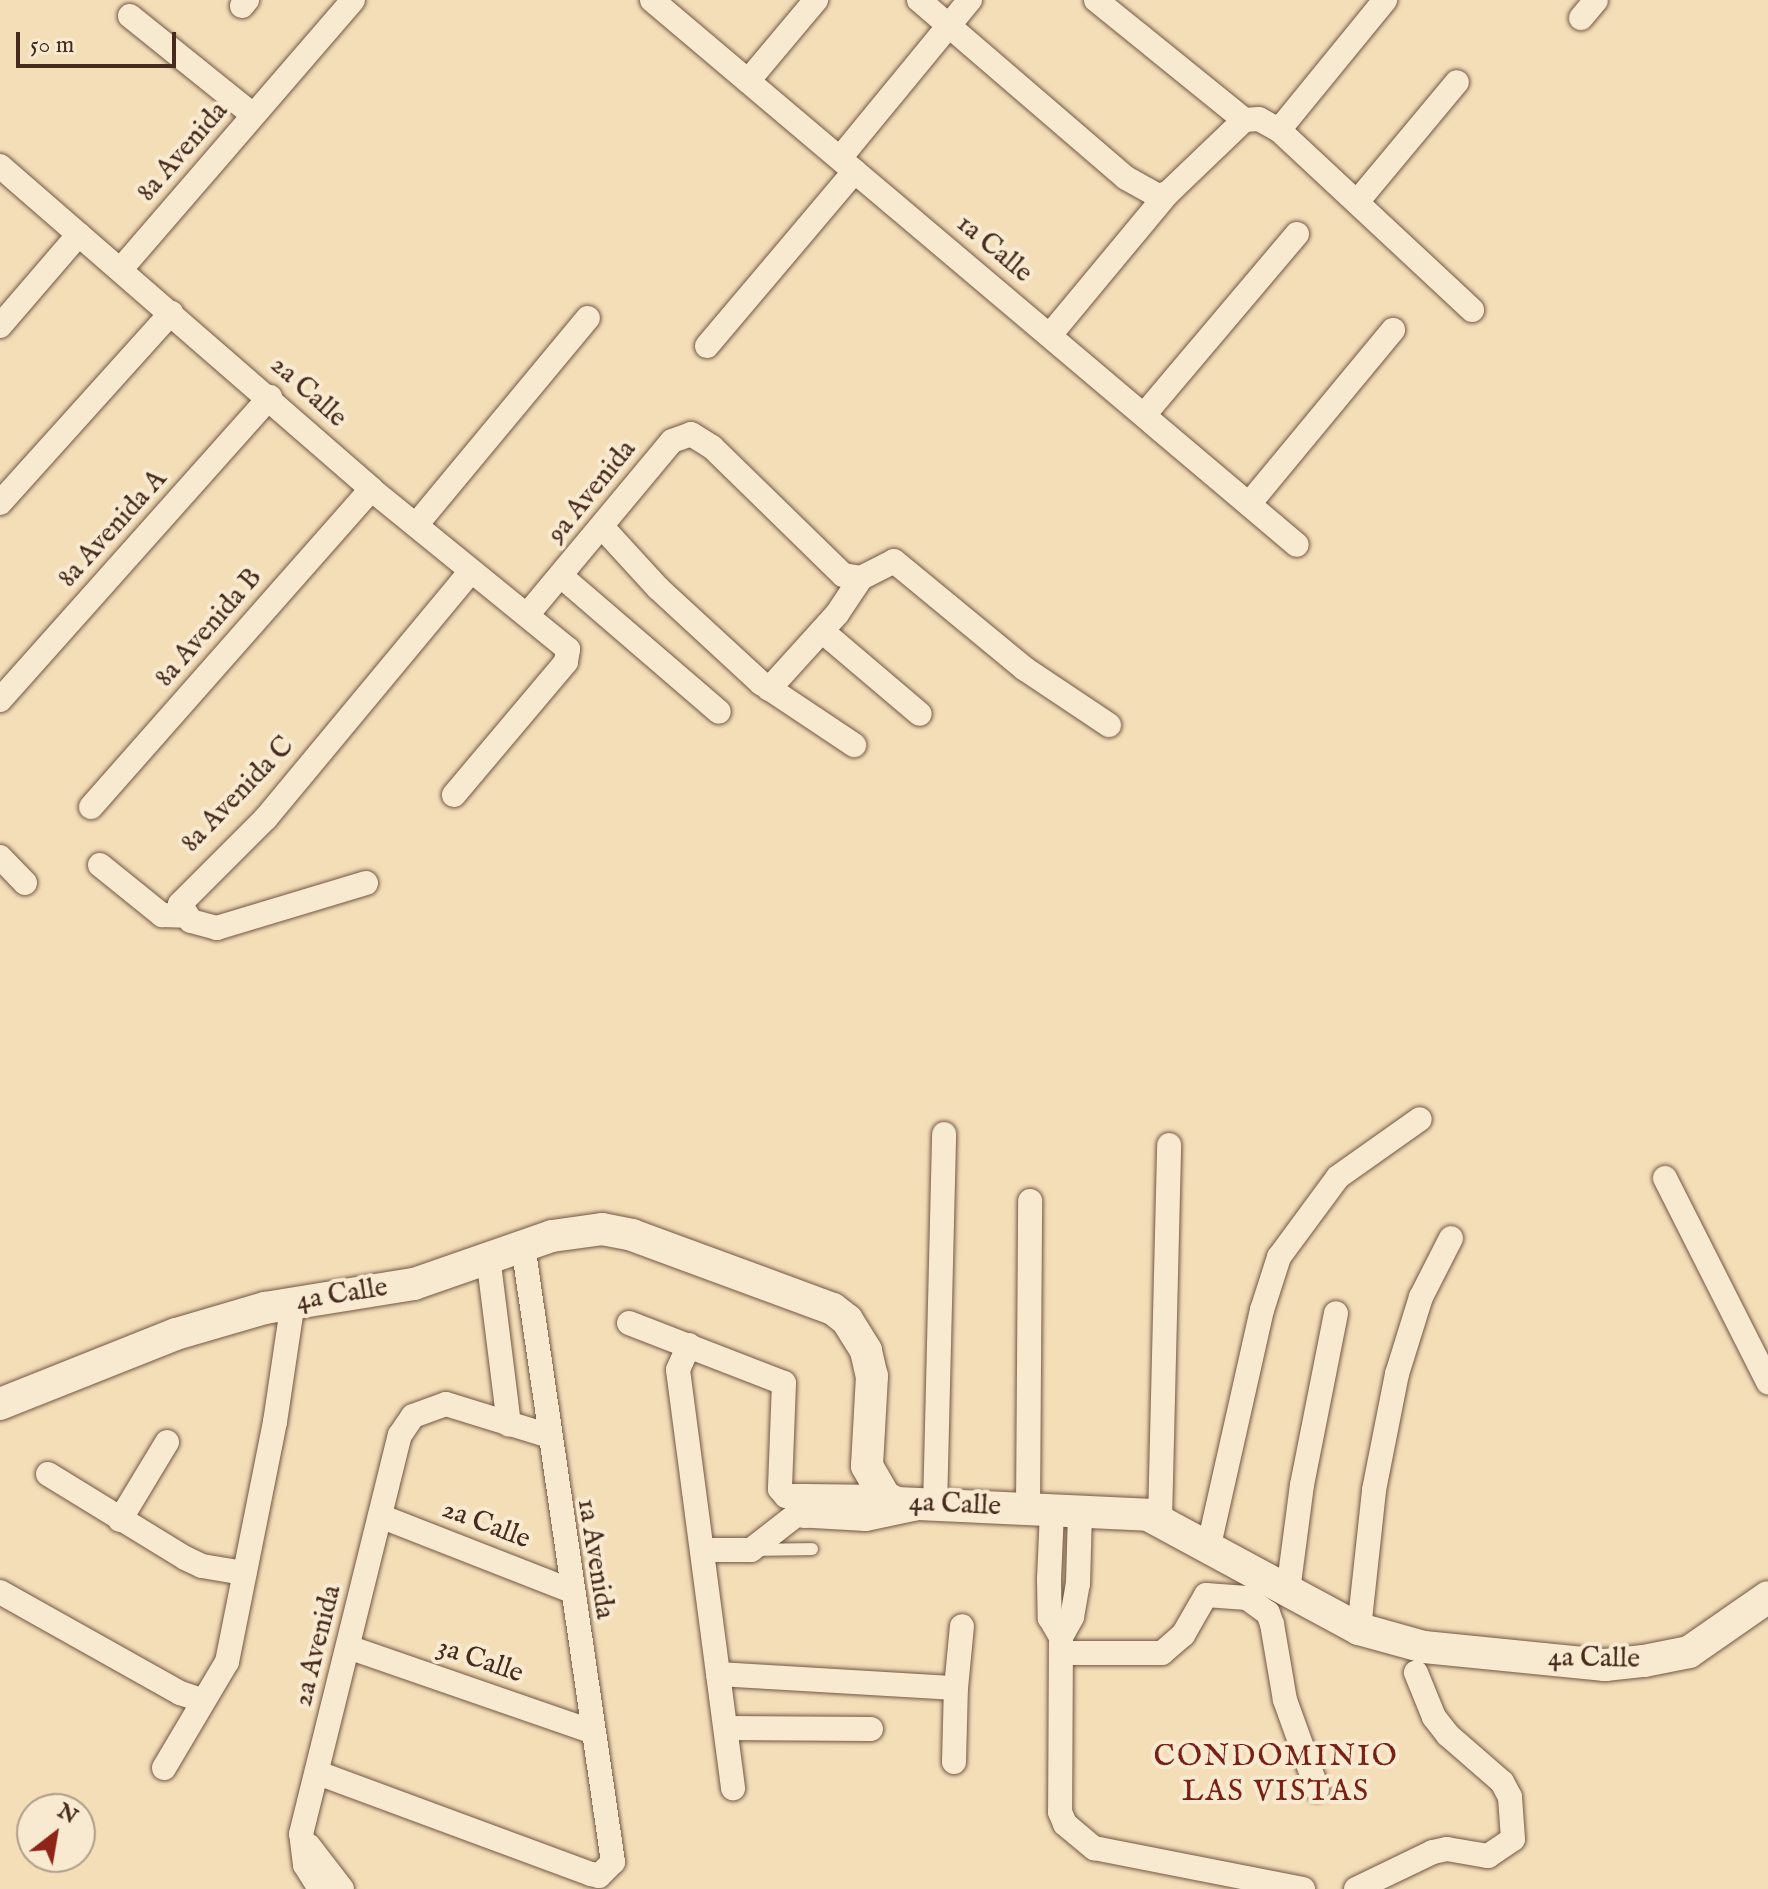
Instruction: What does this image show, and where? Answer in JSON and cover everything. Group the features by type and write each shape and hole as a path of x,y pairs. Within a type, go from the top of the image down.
{"street":[{"name":"8a Avenida","path":"121,269 353,0"},
{"name":"1a Calle","path":"652,0 1297,545"},
{"path":"748,81 816,0"},
{"path":"919,0 1126,178 1158,196 1168,193"},
{"path":"707,346 848,165 970,0"},
{"path":"1096,0 1244,120"},
{"path":"1279,130 1385,0"},
{"path":"130,16 253,115"},
{"path":"1357,202 1457,82"},
{"path":"1050,335 1168,193 1244,120 1259,119 1279,130 1472,310"},
{"name":"2a Calle","path":"0,166 270,397 371,489 568,649 566,662 454,795"},
{"path":"0,326 79,234"},
{"path":"1144,415 1297,234"},
{"path":"0,503 171,313"},
{"path":"416,525 588,318"},
{"path":"1249,504 1393,330"},
{"name":"8a Avenida A","path":"0,700 270,397"},
{"name":"9a Avenida","path":"527,615 677,436 691,434 712,447 824,560 843,575 861,578"},
{"name":"8a Avenida B","path":"91,807 371,489"},
{"path":"603,528 706,635 769,689 854,745"},
{"path":"769,689 822,631 861,578 894,561 1025,669 1109,725"},
{"name":"8a Avenida C","path":"185,916 180,904 187,891 266,818 471,571"},
{"path":"561,576 719,712"},
{"path":"822,631 920,714"},
{"path":"0,857 25,883"},
{"path":"100,865 162,915 185,916 217,928 366,883"},
{"path":"1209,1545 1262,1310 1279,1257 1338,1177 1420,1119"},
{"path":"629,1323 784,1383 780,1489 786,1496 805,1506 866,1519 928,1508 944,1134"},
{"path":"1160,1520 1169,1145"},
{"path":"1665,1178 1768,1382"},
{"path":"1030,1201 1053,1511 1050,1618 1062,1645"},
{"name":"4a Calle","path":"0,1404 139,1346 293,1302 414,1284 523,1245 602,1229 632,1235 833,1309 858,1333 866,1351 872,1376 867,1466 885,1497 928,1508 1134,1513 1160,1520 1359,1629 1424,1647 1605,1665 1689,1652 1768,1597"},
{"path":"1359,1629 1374,1490 1397,1374 1421,1297 1451,1238"},
{"name":"1a Avenida","path":"318,1773 599,1876 613,1862 546,1435 523,1245"},
{"path":"488,1256 509,1425 546,1435"},
{"path":"164,1768 201,1700 217,1686 227,1662 275,1422 293,1302"},
{"path":"1288,1591 1302,1485 1336,1313"},
{"path":"689,1345 678,1370 733,1788"},
{"name":"2a Avenida","path":"320,1889 305,1865 301,1834 400,1435 413,1416 446,1404 509,1425"},
{"path":"120,1520 167,1442"},
{"path":"48,1474 120,1520 202,1566 244,1573"},
{"path":"702,1550 751,1550 805,1506 885,1497"},
{"path":"1053,1511 1079,1557 1072,1617 1062,1645 1060,1812 1073,1834 1094,1848 1303,1889"},
{"name":"2a Calle","path":"380,1516 569,1590"},
{"path":"1050,1558 1079,1557"},
{"path":"0,1592 180,1693 201,1700"},
{"path":"1062,1645 1162,1653 1175,1645 1206,1595 1247,1598 1268,1613 1285,1700 1317,1789"},
{"path":"954,1762 962,1626"},
{"name":"3a Calle","path":"348,1647 593,1732"},
{"path":"1356,1889 1433,1852 1447,1849 1488,1856 1513,1839 1510,1797 1502,1782 1448,1735 1434,1717 1416,1673"},
{"path":"718,1674 956,1688"},
{"path":"726,1728 871,1729"},
{"path":"301,1834 342,1889"}],"lane":[{"path":"751,1550 812,1549"}],"district":[{"name":"CONDOMINIO LAS VISTAS","path":"1276,1774"}]}
